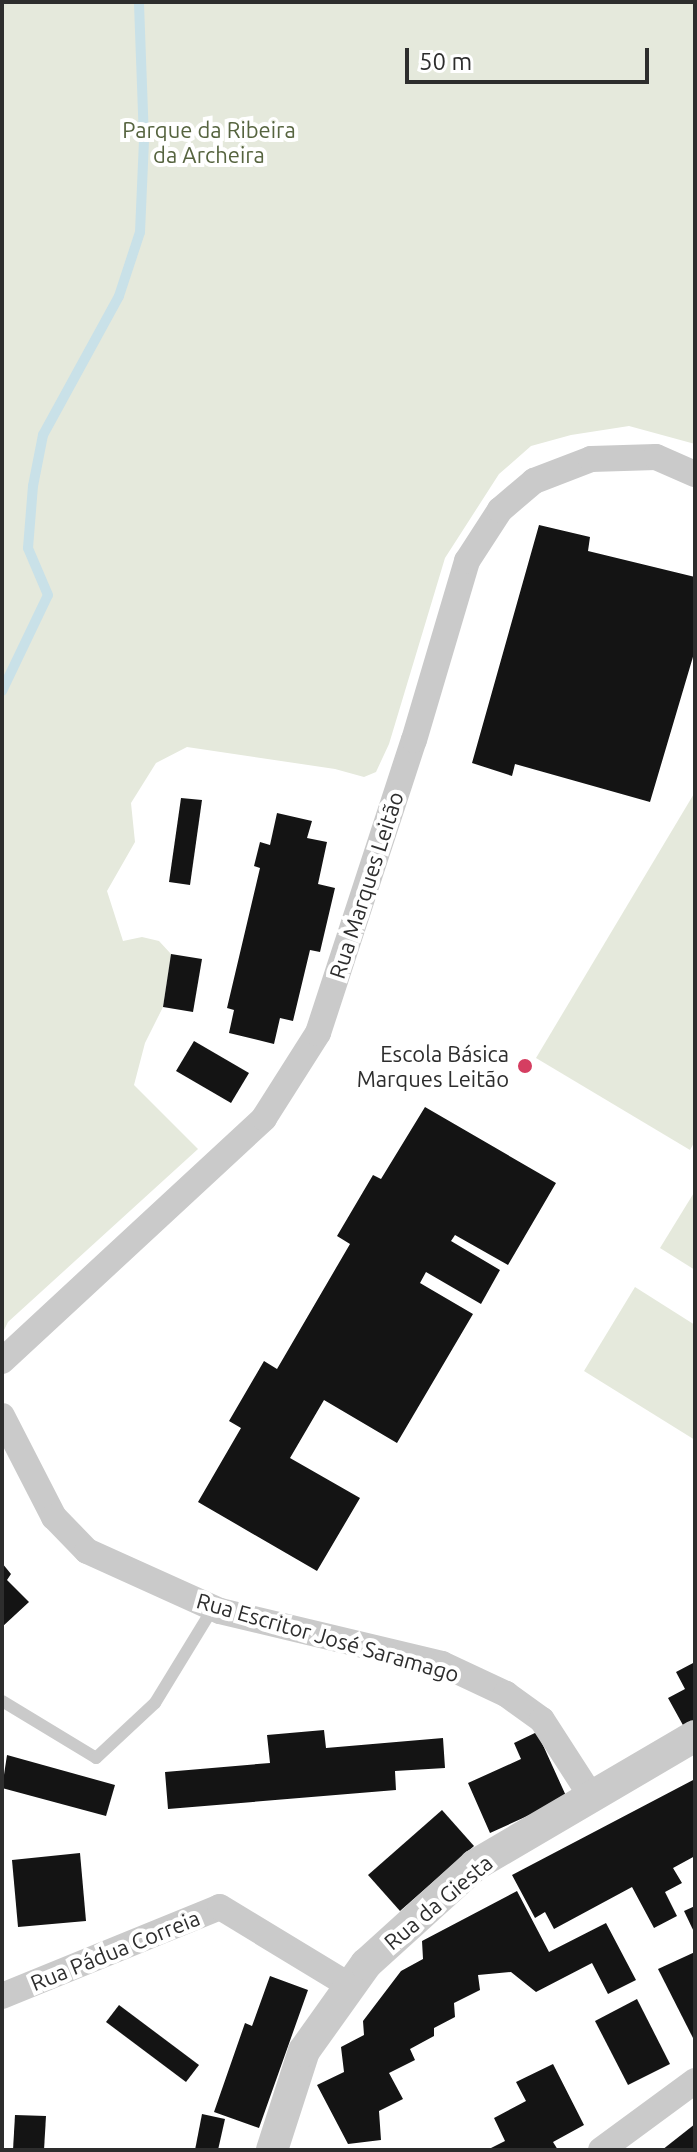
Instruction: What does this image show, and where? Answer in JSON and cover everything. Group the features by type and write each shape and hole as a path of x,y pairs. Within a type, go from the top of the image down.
{"street":[{"name":"Rua Marques Leitão","path":"2,1361 264,1118 318,1033 414,740 467,561 500,510 534,481 591,459 656,457 695,474"},
{"name":"Rua Escritor José Saramago","path":"2,1416 54,1517 87,1551 213,1608 442,1664 506,1694 542,1720 591,1796"},
{"name":"Rua da Giesta","path":"272,2150 304,2051 366,1964 475,1865 695,1736"},
{"name":"Rua Pádua Correia","path":"2,1996 220,1907 350,1986"},
{"path":"601,2150 695,2081"}],"lane":[{"path":"2,1701 96,1758 155,1703 213,1608"}],"green space":[{"name":"Parque da Ribeira da Archeira","path":"2,2 695,2 695,444 629,426 571,435 531,446 499,474 445,558 389,744 376,772 364,777 335,769 187,747 156,763 131,803 135,842 107,891 123,941 142,937 159,941 171,954 163,1007 145,1043 134,1085 198,1149 8,1322 2,1334"},
{"path":"695,792 695,1141 690,1150 536,1058"},
{"path":"695,1191 695,1270 660,1248"},
{"path":"635,1287 695,1325 695,1440 584,1371"}],"building":[{"path":"539,525 590,537 588,551 695,577 695,650 650,802 515,764 512,776 472,763"},
{"path":"181,798 202,800 190,885 169,882"},
{"path":"277,813 312,821 307,838 327,842 318,884 335,888 320,952 310,950 293,1021 280,1018 274,1044 229,1033 234,1010 227,1008 260,868 254,866 260,842 270,845"},
{"path":"171,954 202,959 193,1012 163,1007"},
{"path":"194,1041 249,1073 231,1103 176,1071"},
{"path":"425,1107 556,1183 508,1265 455,1235 451,1241 500,1270 481,1304 426,1272 420,1283 473,1314 397,1443 324,1400 290,1458 360,1498 317,1571 198,1502 241,1428 229,1421 264,1361 277,1369 350,1244 337,1236 373,1175 381,1179"},
{"path":"2,1563 11,1574 7,1580 29,1602 2,1627"},
{"path":"695,1662 695,1721 684,1727 668,1698 685,1689 676,1672"},
{"path":"324,1730 326,1748 443,1738 445,1768 395,1771 396,1790 168,1809 165,1772 270,1763 267,1735"},
{"path":"537,1732 567,1798 490,1833 468,1783 521,1759 514,1743"},
{"path":"7,1755 115,1785 106,1816 2,1788"},
{"path":"695,1779 695,1856 673,1868 682,1883 665,1892 677,1916 654,1928 632,1887 554,1929 545,1912 535,1918 512,1875"},
{"path":"442,1810 474,1846 400,1911 368,1875"},
{"path":"80,1853 86,1921 18,1927 12,1860"},
{"path":"517,1891 549,1952 606,1923 636,1980 608,1994 592,1963 536,1992 511,1972 478,1975 480,1990 454,2003 455,2017 434,2028 434,2036 410,2049 415,2060 389,2073 403,2099 379,2111 381,2140 348,2144 317,2085 344,2072 341,2047 364,2035 363,2021 401,1971 423,1959 422,1941"},
{"path":"695,1906 695,1934 684,1911"},
{"path":"695,1952 695,2037 693,2038 658,1969"},
{"path":"270,1976 308,1990 259,2128 214,2112 245,2023 252,2026"},
{"path":"637,1999 670,2064 628,2085 595,2021"},
{"path":"119,2005 199,2065 186,2082 106,2022"},
{"path":"553,2064 584,2125 553,2142 558,2150 487,2150 505,2141 494,2118 526,2101 516,2082"},
{"path":"202,2114 225,2119 218,2150 195,2150"},
{"path":"15,2115 46,2116 44,2150 13,2150"},
{"path":"695,2124 695,2150 662,2150"}],"waterway":[{"path":"2,691 48,595 28,548 33,486 43,435 119,296 140,232 144,140 139,2"}],"place":[{"name":"Escola Básica Marques Leitão","path":"525,1066"}]}
